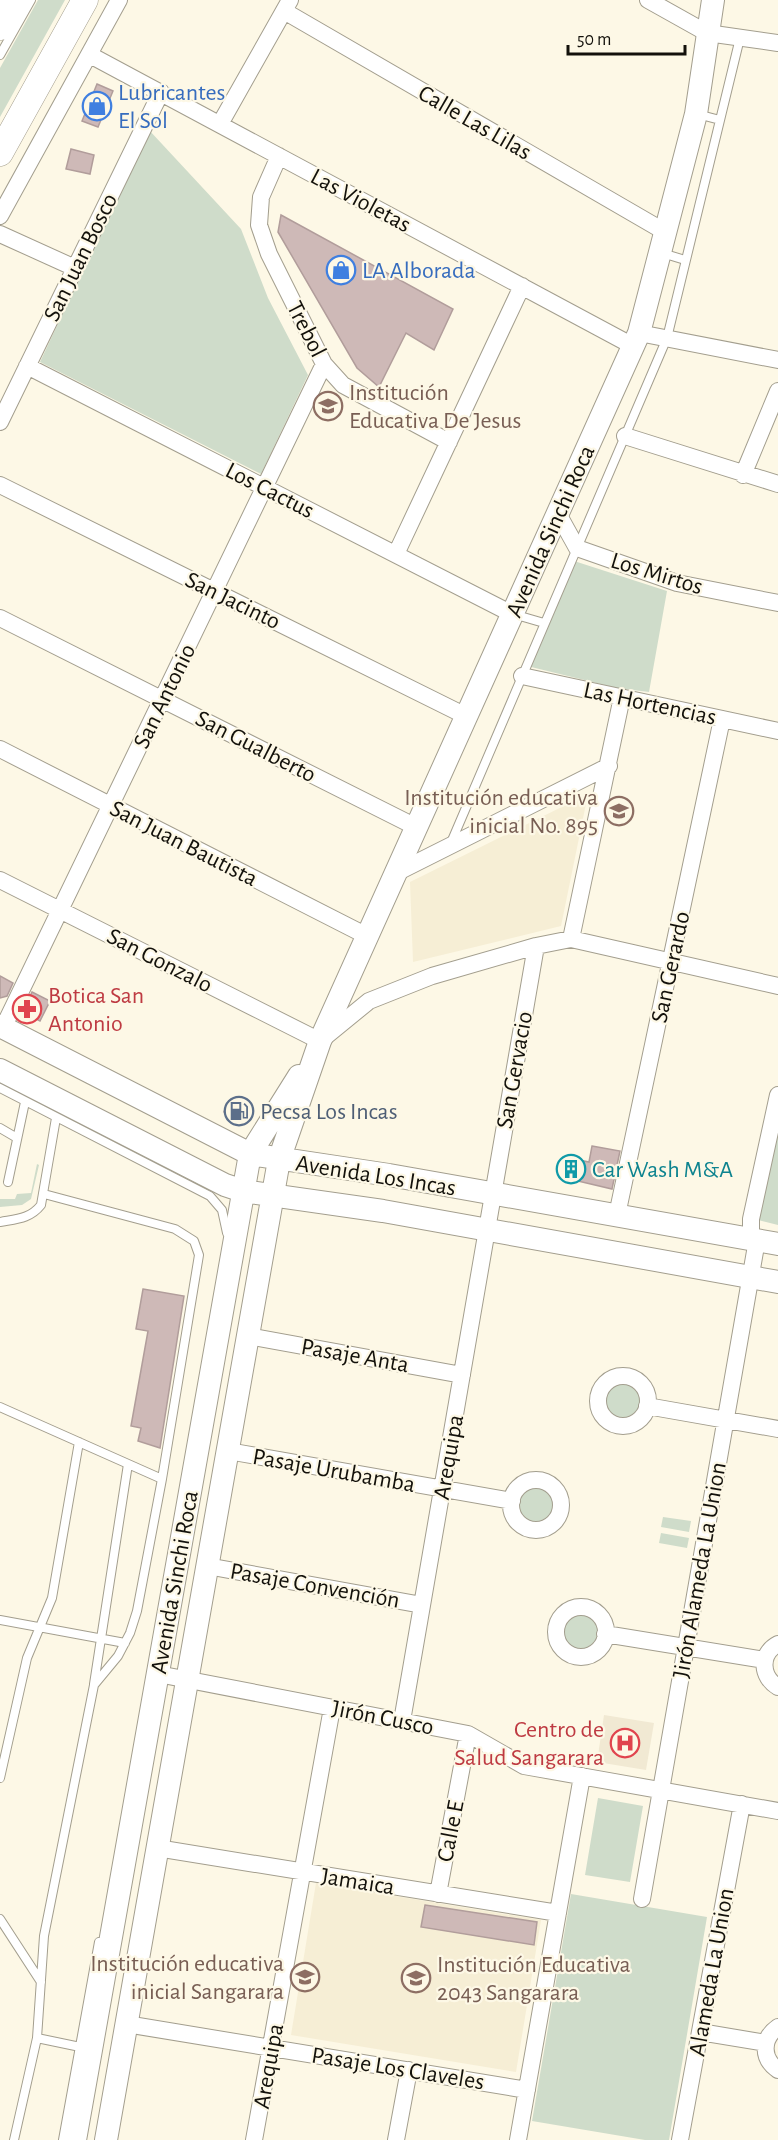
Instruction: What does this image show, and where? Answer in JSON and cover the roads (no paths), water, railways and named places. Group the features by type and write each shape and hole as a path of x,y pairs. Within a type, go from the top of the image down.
{"main road":[{"path":"0,27 15,0"},
{"path":"0,153 85,0"},
{"name":"Avenida Sinchi Roca","path":"106,2140 279,1160 320,1041 636,339 664,243 696,114 713,0"},
{"name":"Avenida Los Incas","path":"1,1027 250,1154 389,1175 762,1241"},
{"name":"Avenida Sinchi Roca","path":"75,2140 85,2048 158,1674 250,1154 320,1041"},
{"name":"Avenida Los Incas","path":"0,1071 225,1185 243,1191 383,1211 778,1282"}],"street":[{"path":"0,216 119,0"},
{"path":"648,0 707,33 778,43"},
{"path":"220,124 287,6"},
{"name":"Calle Las Lilas","path":"287,6 664,243"},
{"name":"Las Violetas","path":"90,55 522,286 636,339 667,338 778,360"},
{"name":"San Juan Bosco","path":"0,422 161,92"},
{"name":"Trebol","path":"279,156 261,197 259,225 270,254 324,364 343,385 449,442"},
{"path":"0,234 75,268"},
{"path":"396,554 522,286"},
{"name":"San Antonio","path":"1,1027 324,364"},
{"name":"Los Cactus","path":"27,366 512,614"},
{"path":"743,475 778,391"},
{"path":"625,436 743,475 778,484"},
{"name":"San Jacinto","path":"0,485 466,716"},
{"path":"557,513 577,548"},
{"name":"Los Mirtos","path":"577,548 677,583 778,603"},
{"name":"San Gualberto","path":"0,618 416,827"},
{"name":"Las Hortencias","path":"522,676 778,731"},
{"path":"571,939 622,697"},
{"name":"San Gerardo","path":"617,1215 722,719"},
{"name":"San Juan Bautista","path":"0,749 367,936"},
{"path":"396,873 609,766"},
{"name":"San Gonzalo","path":"0,880 320,1041"},
{"path":"320,1041 369,1001 432,976 536,946 571,939 778,987"},
{"name":"San Gervacio","path":"493,1193 536,946"},
{"name":"Jirón Alameda La Union","path":"642,1899 750,1276 762,1241 751,1219 778,1095"},
{"name":"Arequipa","path":"402,1721 493,1193"},
{"name":"Pasaje Anta","path":"248,1336 462,1375"},
{"path":"647,1406 778,1430"},
{"name":"Pasaje Urubamba","path":"228,1451 512,1501"},
{"name":"Pasaje Convención","path":"207,1566 422,1605"},
{"path":"605,1634 765,1660"},
{"path":"778,1644 765,1660 766,1675 778,1687"},
{"name":"Jirón Cusco","path":"158,1674 468,1734 524,1766 778,1810"},
{"name":"Arequipa","path":"254,2140 332,1708"},
{"name":"Calle E","path":"438,1894 468,1734"},
{"path":"518,2140 582,1776"},
{"name":"Alameda La Union","path":"680,2140 742,1804"},
{"name":"Jamaica","path":"157,1848 558,1913"},
{"name":"Pasaje Los Claveles","path":"126,2024 527,2090"},
{"path":"778,2027 766,2043 767,2059 778,2070"},
{"path":"699,2032 766,2043"},
{"path":"396,2140 409,2070"}],"lane":[{"path":"0,55 31,0"},
{"path":"449,846 667,338 740,38"},
{"path":"696,114 720,120"},
{"path":"664,243 686,260"},
{"path":"512,614 544,623"},
{"path":"0,1088 210,1196 218,1203 226,1219 227,1231 160,1604"},
{"path":"8,1182 25,1102"},
{"path":"0,1222 35,1213 41,1205 56,1118"},
{"path":"0,1128 17,1138"},
{"path":"44,1194 175,1229 188,1236 198,1248 198,1264 162,1479 137,1611 125,1643 94,1685"},
{"path":"0,1407 162,1479"},
{"path":"0,1778 27,1658 52,1598 79,1442"},
{"path":"14,2140 37,2038 44,1936 94,1685 128,1464"},
{"path":"0,1620 125,1643"},
{"path":"0,1920 41,1982"},
{"path":"63,2140 85,2048 101,1930"},
{"path":"37,2038 85,2048"}],"place":[{"name":"Lubricantes El Sol","path":"97,106"},
{"name":"LA Alborada","path":"341,270"},
{"name":"Institución Educativa De Jesus","path":"328,406"},
{"name":"Institución educativa inicial No. 895","path":"619,811"},
{"name":"Botica San Antonio","path":"27,1009"},
{"name":"Pecsa Los Incas","path":"239,1111"},
{"name":"Car Wash M&A","path":"571,1169"},
{"name":"Centro de Salud Sangarara","path":"625,1743"},
{"name":"Institución educativa inicial Sangarara","path":"305,1977"},
{"name":"Institución Educativa 2043 Sangarara","path":"416,1978"}]}
